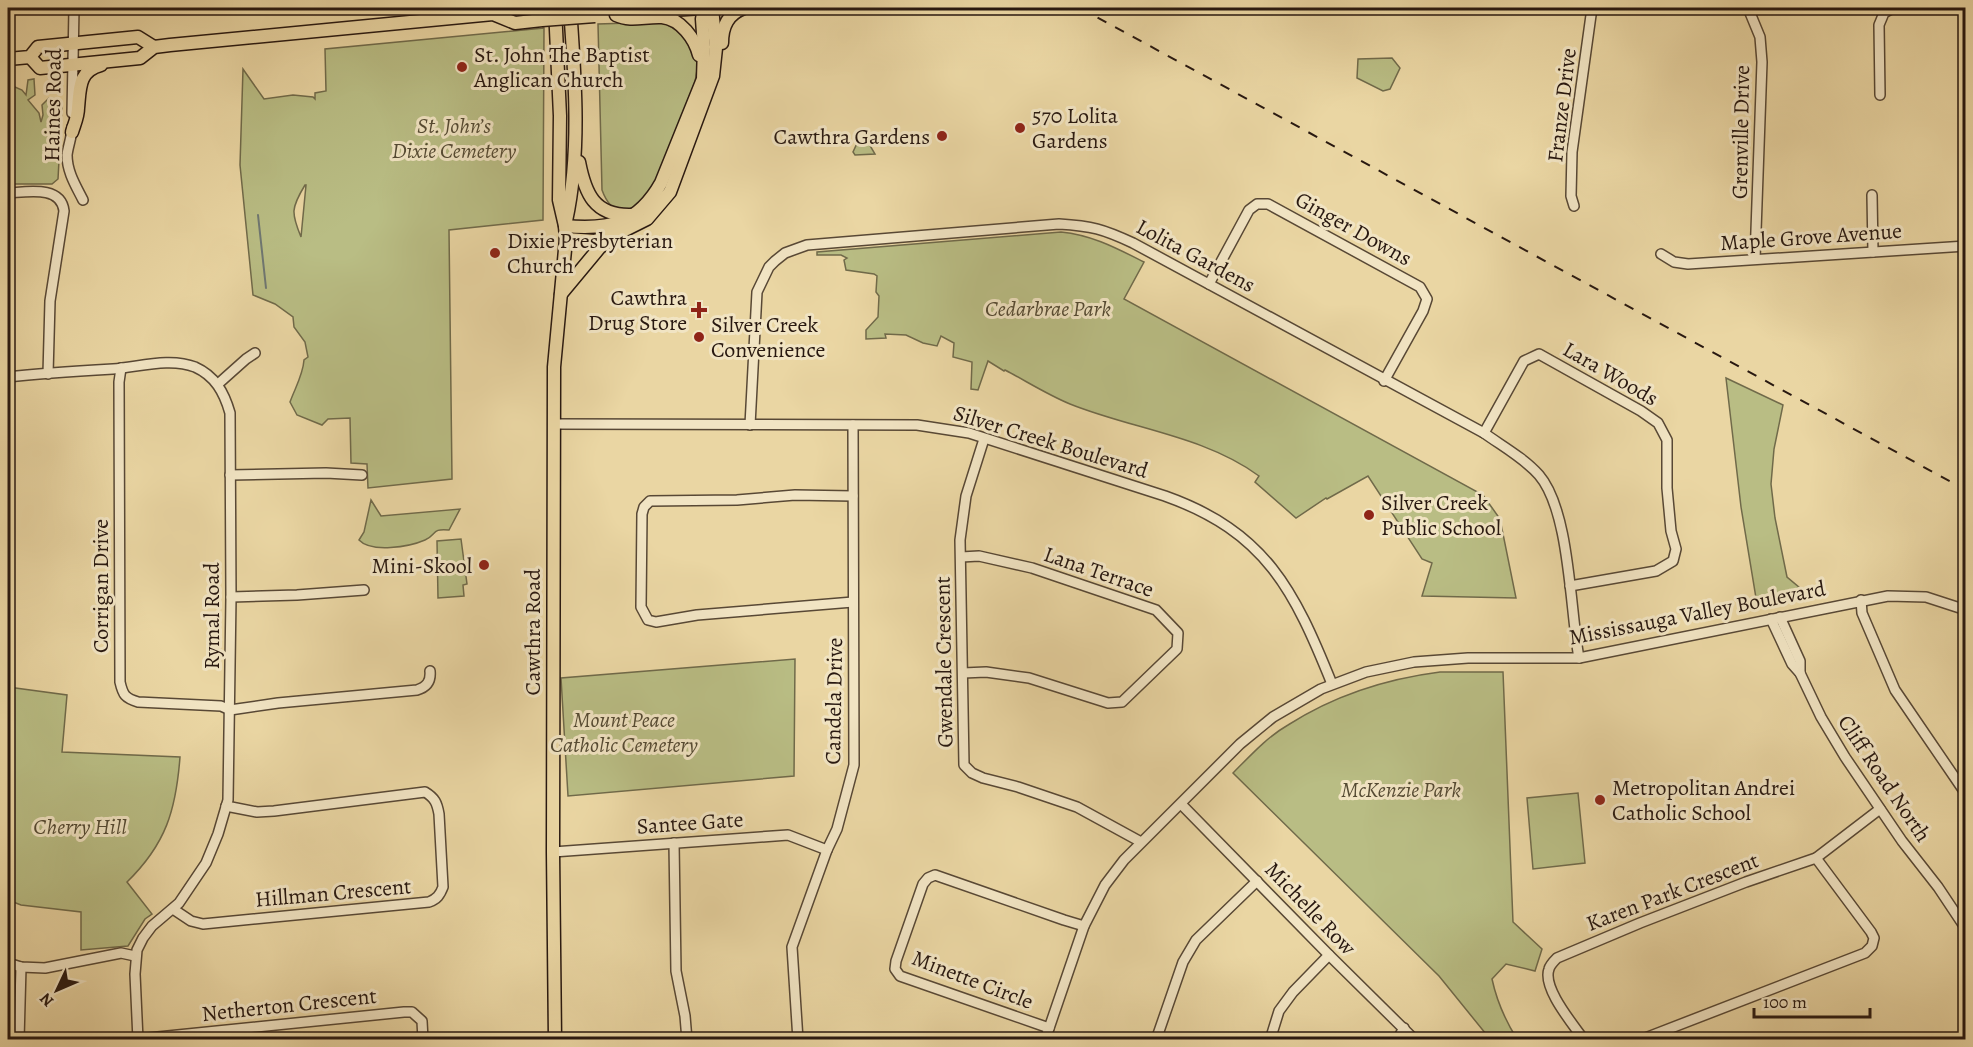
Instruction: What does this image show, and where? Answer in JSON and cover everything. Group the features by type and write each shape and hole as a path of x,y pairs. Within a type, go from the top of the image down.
{"main road":[{"name":"Cawthra Road","path":"555,8 560,116 559,200 566,232"},
{"name":"Cawthra Road","path":"555,1040 554,367 566,232 572,201 575,143 570,8"},
{"path":"30,57 40,68 116,61 140,58 154,47 497,11 515,23 703,8 703,79 699,94 653,197 635,214 617,224 566,232"},
{"path":"566,232 595,241 621,232 647,219 670,192 716,65 712,8"},
{"path":"716,65 723,60 724,25 732,15 744,8"},
{"path":"616,15 626,19 662,17 677,24 691,36 696,44 703,68"},
{"path":"8,59 30,57 38,47 138,37 154,47"},
{"path":"72,132 78,111 81,80 91,69 116,61"},
{"path":"575,143 584,186 591,198 607,212 617,215 635,214"},
{"path":"561,294 600,247 621,232"}],"street":[{"name":"Haines Road","path":"74,8 72,132 67,156 69,171 83,200"},
{"name":"Franze Drive","path":"1575,206 1571,196 1572,152 1592,8"},
{"name":"Grenville Drive","path":"1748,8 1760,37 1762,62 1755,259"},
{"path":"1880,95 1879,25 1884,13 1893,8 1958,8"},
{"path":"8,193 47,193 62,200 64,212 49,317 48,374"},
{"path":"1872,195 1873,252"},
{"name":"Ginger Downs","path":"1209,284 1249,210 1257,204 1268,204 1410,281 1420,287 1427,298 1424,311 1384,381"},
{"name":"Lolita Gardens","path":"750,425 757,292 769,267 785,254 807,245 1059,224 1089,225 1133,243 1209,284 1384,381 1484,433 1519,457 1540,476 1551,496 1560,521 1579,658"},
{"name":"Maple Grove Avenue","path":"1661,254 1674,262 1688,264 1965,246"},
{"path":"8,377 175,363 185,364 205,372 218,384 255,353"},
{"name":"Lara Woods","path":"1484,433 1524,361 1539,354 1641,411 1658,423 1667,440 1667,488 1671,531 1676,549 1673,561 1656,571 1570,586"},
{"name":"Corrigan Drive","path":"122,368 119,381 120,662 123,694 127,699 138,702 221,706 230,710"},
{"name":"Rymal Road","path":"135,956 143,938 152,926 174,909 206,863 228,800 231,597 230,413 225,396 218,384"},
{"name":"Silver Creek Boulevard","path":"555,424 917,425 969,434 1183,502 1226,524 1260,553 1286,587 1332,684"},
{"name":"Candela Drive","path":"798,1040 792,947 827,850 837,830 854,765 853,425"},
{"name":"Gwendale Crescent","path":"984,439 966,495 960,540 964,765 972,773 983,778 1077,807 1141,842"},
{"path":"230,475 326,473 362,475"},
{"path":"853,496 795,495 737,500 650,501 642,514 641,607 648,620 656,622 697,615 853,602"},
{"name":"Lana Terrace","path":"961,557 979,556 1032,568 1156,610 1178,633 1177,649 1122,702 1108,703 1029,678 986,672 963,673"},
{"path":"231,597 364,590"},
{"name":"Mississauga Valley Boulevard","path":"1045,1040 1084,926 1105,885 1141,842 1240,744 1273,717 1332,684 1366,672 1432,659 1579,658 1888,596 1926,597 1965,610"},
{"path":"1861,600 1862,613 1895,690 1965,794"},
{"name":"Cliff Road North","path":"1775,618 1792,664 1800,674 1834,741 1880,809 1938,887 1965,929"},
{"path":"230,710 278,703 417,690 429,682 430,671"},
{"name":"Hillman Crescent","path":"174,909 190,921 203,924 429,902 437,899 441,894 443,886 439,814 433,796 425,792 274,811 257,812 226,806"},
{"name":"Michelle Row","path":"1181,804 1415,1040"},
{"name":"Karen Park Crescent","path":"1584,1040 1551,989 1548,978 1549,969 1557,958 1659,915 1816,858 1880,809"},
{"name":"Santee Gate","path":"553,852 788,835 827,850"},
{"path":"674,843 676,971 685,1016 687,1040"},
{"path":"1640,1040 1871,949 1874,938 1816,858"},
{"name":"Minette Circle","path":"1049,1028 900,976 895,969 897,961 923,884 935,875 1084,926"},
{"path":"1156,1040 1182,962 1196,940 1257,881"},
{"path":"8,963 21,967 45,968 121,953 135,956 138,1039"},
{"path":"1270,1040 1279,1011 1329,955"},
{"path":"19,1040 21,967"},
{"name":"Netherton Crescent","path":"138,1039 412,1012 422,1021 423,1040"},
{"path":"1397,1040 1404,1028"}],"green space":[{"path":"661,22 677,28 692,47 697,62 695,82 650,192 636,206 621,210 614,208 607,201 602,190 598,24"},
{"name":"St. John’s Dixie Cemetery","path":"544,28 543,220 449,230 452,479 368,488 367,464 351,463 350,418 328,419 322,425 297,415 290,402 304,360 308,357 305,342 294,327 293,317 275,304 253,295 240,165 243,69 264,99 293,95 315,99 315,93 326,91 325,49","holes":["306,185 301,237 295,222 294,211 297,199"]},
{"path":"1392,58 1400,68 1390,89 1383,91 1357,78 1358,59"},
{"path":"34,79 35,95 28,100 39,113 41,122 42,105 49,98 57,99 62,105 58,179 52,184 9,184 8,84 22,90 26,95 28,80"},
{"path":"860,137 865,137 875,154 855,155 853,152"},
{"name":"Cedarbrae Park","path":"1061,232 1094,239 1144,262 1124,299 1483,495 1500,519 1516,598 1422,596 1432,563 1422,559 1368,476 1326,498 1296,518 1255,482 1259,476 1215,451 1070,404 988,361 978,390 971,389 972,362 953,357 954,343 941,336 937,346 923,343 906,335 885,334 886,338 866,339 866,330 878,317 877,276 846,270 844,260 847,258 841,255 817,255 817,252"},
{"path":"1726,378 1783,405 1774,449 1771,484 1775,518 1787,577 1800,588 1802,593 1753,604 1756,598 1741,507"},
{"path":"371,500 381,516 460,509 449,530 437,531 429,538 410,545 381,548 359,540 364,532"},
{"path":"461,539 467,584 463,585 464,596 438,598 437,541"},
{"name":"Mount Peace Catholic Cemetery","path":"795,659 794,776 568,796 561,678"},
{"name":"McKenzie Park","path":"1440,672 1503,672 1513,922 1542,949 1535,971 1506,964 1492,979 1502,1010 1517,1039 1490,1039 1439,976 1233,773 1273,735 1324,705 1380,684"},
{"name":"Cherry Hill","path":"8,687 67,695 62,752 180,757 176,794 167,825 151,854 127,882 152,914 145,919 128,946 81,950 81,912 21,905 8,900"},
{"path":"1578,793 1585,863 1533,869 1527,798"}],"waterway":[{"path":"258,215 266,288"}],"railway":[{"path":"1080,8 1966,490"}],"place":[{"name":"St. John The Baptist Anglican Church","path":"462,67"},
{"name":"570 Lolita Gardens","path":"1020,128"},
{"name":"Cawthra Gardens","path":"942,136"},
{"name":"Dixie Presbyterian Church","path":"495,253"},
{"name":"Cawthra Drug Store","path":"699,310"},
{"name":"Silver Creek Convenience","path":"699,337"},
{"name":"Silver Creek Public School","path":"1369,515"},
{"name":"Mini-Skool","path":"484,565"},
{"name":"Metropolitan Andrei Catholic School","path":"1600,800"}]}
